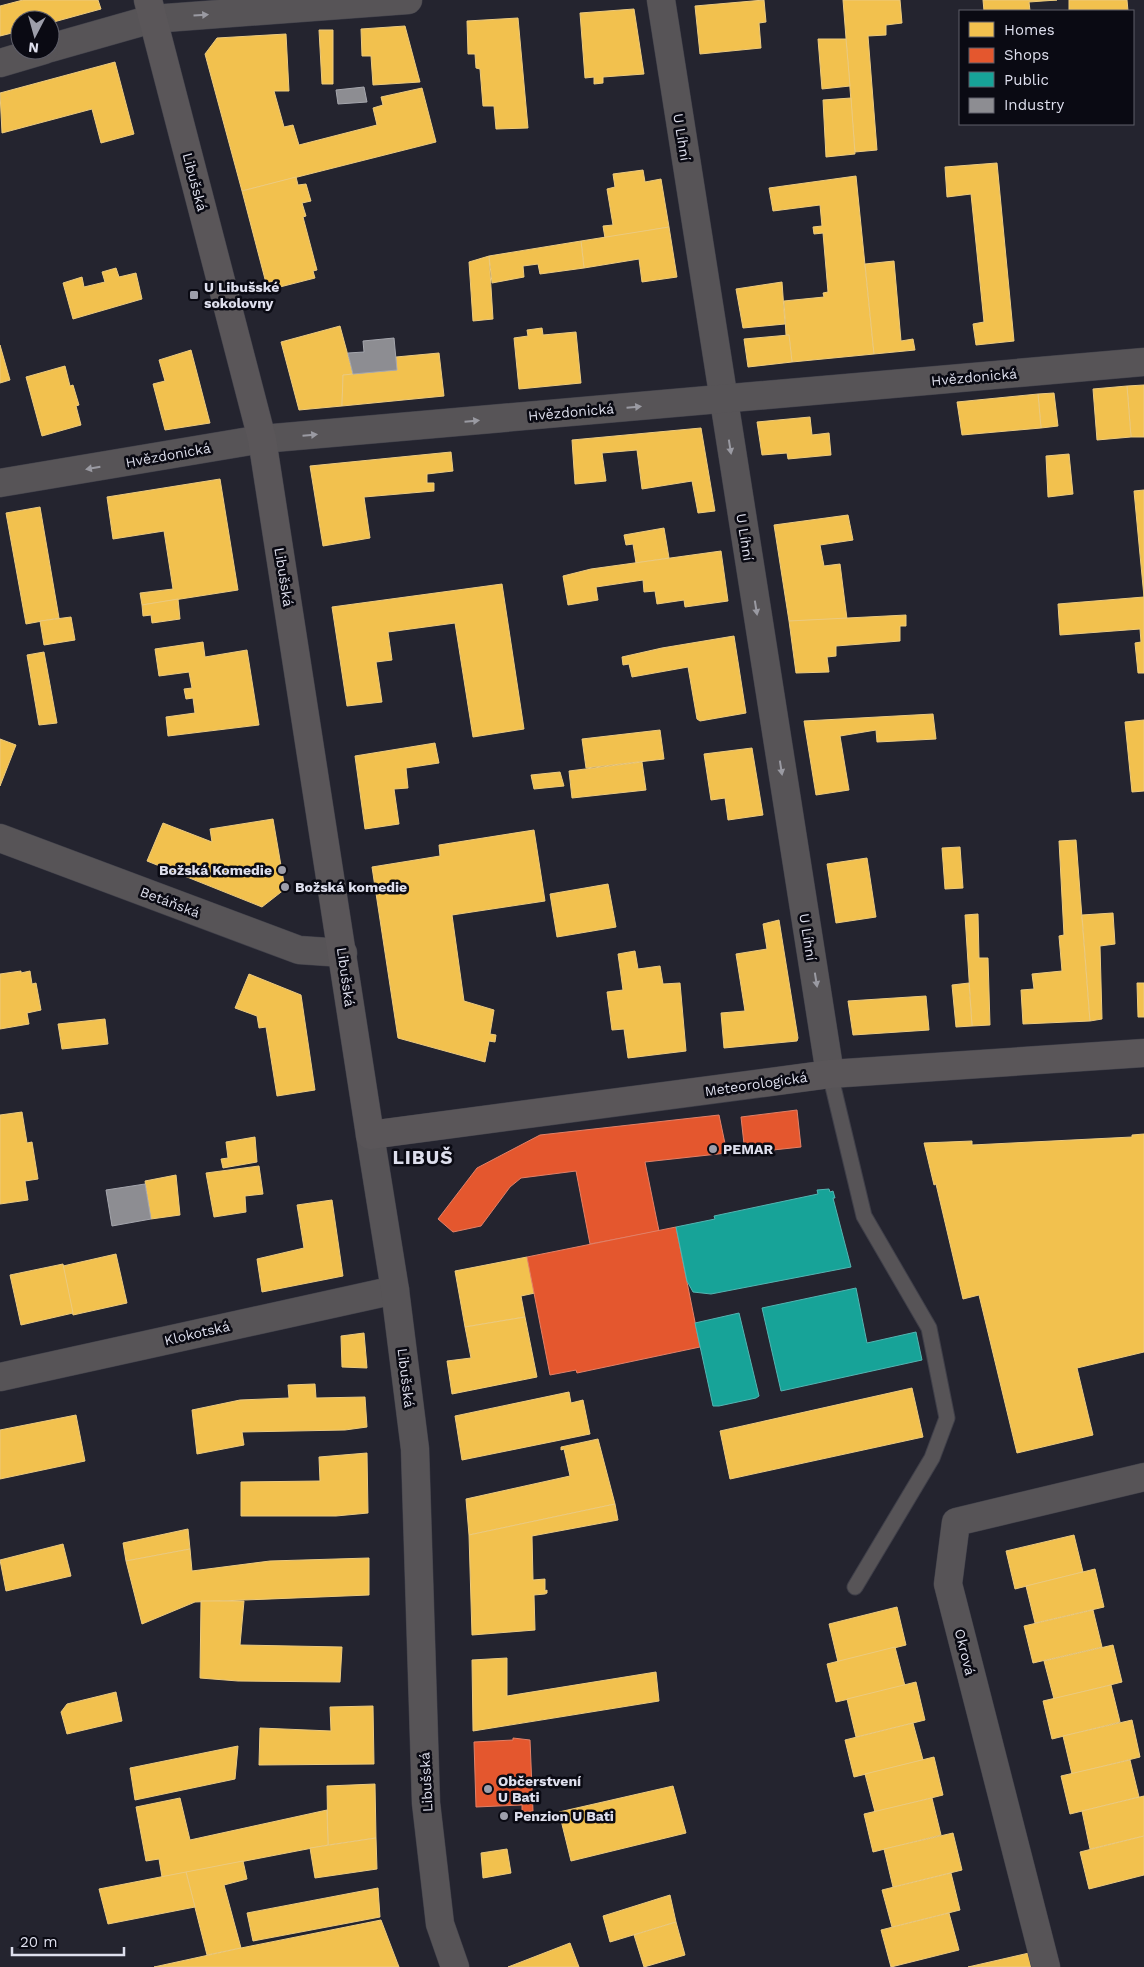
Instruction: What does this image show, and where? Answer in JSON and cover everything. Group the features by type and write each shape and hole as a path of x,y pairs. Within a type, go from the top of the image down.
{"main road":[{"name":"Libušská","path":"150,9 262,439 370,1135"},
{"name":"Meteorologická","path":"370,1135 830,1074 1144,1053"}],"street":[{"path":"60,44 150,9 408,0"},
{"name":"U Líhní","path":"661,0 830,1074"},
{"name":"Hvězdonická","path":"0,483 262,439 1144,362"},
{"name":"Betáňská","path":"0,838 299,950 343,953"},
{"name":"Libušská","path":"370,1135 395,1290 415,1450 426,1803 440,1924 455,1967"},
{"name":"Klokotská","path":"0,1377 395,1290"},
{"name":"Okrová","path":"1046,1967 948,1584 956,1522 1144,1477"}],"lane":[{"path":"830,1074 864,1216 928,1328 947,1418 932,1458 856,1587"}],"building: Homes":[{"path":"23,0 98,0 101,9 60,20 60,10 10,10 10,34 0,36 0,6"},
{"path":"764,0 766,22 759,23 761,48 700,54 695,6"},
{"path":"843,0 900,0 902,23 886,25 886,35 868,36 877,150 855,152"},
{"path":"983,0 1057,0 1029,2 1030,10 984,10"},
{"path":"1069,0 1127,0 1128,10 1069,10"},
{"path":"634,9 644,74 603,77 603,83 594,84 594,77 585,78 580,13"},
{"path":"518,18 528,128 496,129 494,106 483,106 480,69 476,68 475,54 468,54 467,21"},
{"path":"405,26 420,82 373,85 371,56 362,56 361,29"},
{"path":"319,30 333,30 333,84 322,84"},
{"path":"286,34 289,91 274,91 284,127 293,125 299,145 377,125 373,108 383,105 381,97 422,88 436,142 242,191 205,54 217,38"},
{"path":"818,39 846,39 850,86 822,89"},
{"path":"115,62 134,134 101,143 92,109 2,133 0,93"},
{"path":"851,98 855,154 826,157 823,100"},
{"path":"997,163 1014,341 976,345 973,324 984,322 971,194 947,197 945,167"},
{"path":"643,170 645,182 661,179 669,227 605,238 603,226 613,225 607,189 615,187 613,174"},
{"path":"856,176 874,354 792,362 789,335 786,335 784,301 824,297 823,293 828,292 823,233 814,234 813,227 822,226 820,205 773,211 769,188"},
{"path":"296,177 298,185 306,184 311,201 302,203 306,216 303,217 317,270 313,271 315,278 276,288 274,281 266,283 242,191"},
{"path":"669,227 677,277 642,282 639,259 584,268 581,241"},
{"path":"581,241 584,268 540,274 538,264 523,266 524,277 492,283 489,256"},
{"path":"489,256 493,319 473,321 469,262"},
{"path":"894,261 901,341 913,339 915,350 874,354 865,264"},
{"path":"116,268 119,277 136,273 142,299 73,319 63,283 82,277 84,287 105,282 102,272"},
{"path":"782,282 785,324 743,328 736,289"},
{"path":"340,326 353,374 343,375 342,406 299,410 281,342"},
{"path":"542,328 543,335 576,332 581,383 519,389 514,338 528,336 527,330"},
{"path":"789,335 792,362 748,367 744,339"},
{"path":"0,345 10,380 0,383"},
{"path":"191,350 210,423 165,430 153,384 165,381 159,360"},
{"path":"439,353 444,396 342,406 343,375 397,370 396,357"},
{"path":"65,366 70,386 73,385 79,405 76,406 81,425 42,436 26,377"},
{"path":"1144,385 1144,437 1131,437 1127,386"},
{"path":"1127,386 1131,437 1097,440 1093,389"},
{"path":"1054,393 1058,426 1041,428 1038,394"},
{"path":"1038,394 1041,428 962,435 957,402"},
{"path":"810,417 812,435 829,433 831,455 788,459 787,453 762,455 757,422"},
{"path":"701,428 715,511 698,513 692,481 642,489 637,450 602,453 606,481 575,484 572,440"},
{"path":"451,452 453,471 427,474 427,483 434,483 434,491 364,497 370,538 323,546 310,466"},
{"path":"1069,454 1073,494 1048,497 1046,456"},
{"path":"220,479 238,590 142,605 140,593 173,589 164,531 113,539 107,497"},
{"path":"1144,490 1144,597 1134,491"},
{"path":"40,507 59,618 26,624 6,513"},
{"path":"848,515 853,540 820,545 824,566 840,564 847,619 789,621 774,525"},
{"path":"664,528 669,558 636,563 633,544 626,545 624,535"},
{"path":"721,551 728,601 685,607 684,600 657,604 655,591 644,592 643,580 596,587 598,600 568,605 563,576 591,569"},
{"path":"502,584 524,729 473,737 455,623 388,632 392,660 376,662 382,702 347,706 332,607"},
{"path":"1144,597 1144,673 1138,673 1135,643 1141,642 1140,629 1060,635 1058,604"},
{"path":"178,599 180,619 152,623 151,615 143,616 142,605"},
{"path":"906,615 906,626 900,626 900,641 836,646 836,656 827,657 829,672 796,673 789,621"},
{"path":"71,617 75,640 44,645 40,621"},
{"path":"734,636 746,713 700,721 697,719 688,667 632,677 629,664 623,665 622,657"},
{"path":"203,642 205,657 247,650 259,725 168,736 166,717 195,713 193,698 186,699 184,689 192,688 189,672 159,676 155,649"},
{"path":"44,652 57,723 39,725 27,655"},
{"path":"933,714 936,739 877,742 876,730 840,736 849,790 816,795 804,721"},
{"path":"1144,720 1144,791 1132,792 1125,722"},
{"path":"660,730 664,759 586,768 582,739"},
{"path":"0,739 16,745 0,786"},
{"path":"435,743 439,763 406,768 408,788 394,789 399,824 365,829 355,756"},
{"path":"752,748 763,815 728,820 725,798 711,800 704,754"},
{"path":"642,762 646,790 572,798 569,771"},
{"path":"560,772 564,786 534,789 531,775"},
{"path":"273,819 285,889 262,907 147,861 163,823 212,842 210,829"},
{"path":"534,830 545,901 452,915 464,1001 494,1010 490,1034 496,1035 495,1042 489,1041 485,1062 398,1038 372,867 440,856 439,845"},
{"path":"1076,840 1090,1021 1023,1024 1021,990 1034,989 1032,974 1062,971 1059,936 1064,935 1059,841"},
{"path":"960,847 963,888 945,889 942,848"},
{"path":"867,858 876,917 836,923 827,864"},
{"path":"608,884 616,927 557,937 550,894"},
{"path":"1113,913 1115,944 1100,946 1102,1019 1090,1021 1082,915"},
{"path":"978,914 979,958 988,958 990,1025 972,1026 965,915"},
{"path":"779,920 797,1041 724,1048 721,1013 745,1011 736,954 767,949 763,924"},
{"path":"635,951 638,969 660,966 663,984 680,983 686,1051 628,1058 624,1029 612,1030 607,992 623,990 618,954"},
{"path":"21,971 21,973 30,971 32,984 36,983 41,1010 27,1013 29,1024 0,1029 0,974"},
{"path":"249,974 301,995 315,1090 277,1096 266,1027 259,1028 257,1016 235,1008"},
{"path":"969,983 972,1026 956,1027 952,985"},
{"path":"1137,983 1144,983 1144,1017 1138,1017"},
{"path":"926,996 929,1030 853,1035 848,1001"},
{"path":"105,1019 108,1044 62,1049 58,1024"},
{"path":"22,1112 27,1143 32,1142 38,1179 25,1181 28,1200 0,1204 0,1115"},
{"path":"1144,1134 1144,1352 1077,1368 1093,1435 1017,1453 979,1295 963,1299 936,1184 934,1185 924,1143 972,1141 972,1145 1132,1137 1132,1135"},
{"path":"255,1137 257,1162 223,1168 221,1159 228,1158 226,1142"},
{"path":"259,1166 263,1194 245,1196 246,1212 214,1217 206,1173"},
{"path":"176,1175 180,1215 151,1219 145,1181"},
{"path":"332,1200 343,1276 262,1292 257,1259 304,1248 297,1205"},
{"path":"116,1254 127,1303 73,1315 63,1266"},
{"path":"527,1257 535,1293 521,1296 525,1317 465,1327 455,1271"},
{"path":"63,1264 73,1313 21,1325 10,1275"},
{"path":"525,1317 537,1377 452,1394 447,1361 471,1358 465,1327"},
{"path":"364,1333 367,1368 342,1367 341,1336"},
{"path":"315,1384 316,1398 365,1397 367,1427 345,1430 242,1432 244,1445 197,1454 192,1410 240,1400 289,1398 288,1385"},
{"path":"912,1388 923,1437 730,1479 720,1431"},
{"path":"569,1392 571,1403 583,1400 590,1434 462,1460 455,1416"},
{"path":"76,1415 85,1461 0,1479 0,1430"},
{"path":"598,1439 615,1504 469,1535 466,1499 570,1476 564,1449 561,1450 561,1447"},
{"path":"367,1453 368,1513 336,1516 241,1516 241,1482 320,1481 319,1457"},
{"path":"615,1504 618,1520 532,1536 533,1580 545,1579 545,1591 547,1590 545,1594 534,1595 535,1630 472,1635 469,1535"},
{"path":"188,1529 190,1549 126,1561 123,1543"},
{"path":"1074,1535 1083,1572 1015,1589 1006,1551"},
{"path":"63,1544 71,1576 6,1591 0,1560"},
{"path":"190,1549 192,1571 270,1561 369,1558 369,1595 195,1602 142,1624 126,1561"},
{"path":"1095,1569 1104,1607 1035,1623 1026,1586"},
{"path":"201,1601 244,1601 240,1645 342,1647 340,1682 238,1681 200,1678"},
{"path":"897,1607 906,1645 838,1662 829,1624"},
{"path":"1093,1610 1102,1647 1033,1663 1024,1626"},
{"path":"1113,1645 1122,1682 1054,1699 1044,1661"},
{"path":"895,1647 905,1686 836,1702 827,1664"},
{"path":"507,1658 507,1696 656,1672 659,1701 473,1731 472,1660"},
{"path":"916,1682 925,1720 856,1737 847,1699"},
{"path":"1111,1685 1120,1722 1052,1739 1043,1701"},
{"path":"116,1692 122,1721 67,1734 61,1712 67,1704"},
{"path":"373,1706 374,1764 259,1765 260,1728 331,1731 330,1707"},
{"path":"1132,1720 1140,1757 1072,1774 1063,1736"},
{"path":"913,1723 923,1760 854,1777 845,1740"},
{"path":"238,1746 235,1779 135,1800 130,1768"},
{"path":"934,1757 943,1795 875,1812 865,1774"},
{"path":"1130,1760 1139,1797 1070,1814 1061,1776"},
{"path":"375,1784 376,1838 328,1845 327,1786"},
{"path":"673,1786 686,1833 571,1861 559,1812"},
{"path":"1144,1796 1144,1836 1090,1849 1082,1811"},
{"path":"180,1798 190,1840 327,1810 328,1845 162,1877 159,1859 146,1861 136,1807"},
{"path":"932,1798 941,1835 873,1852 864,1814"},
{"path":"953,1833 962,1870 893,1887 884,1849"},
{"path":"1144,1836 1144,1875 1089,1889 1080,1852"},
{"path":"376,1838 377,1869 315,1878 310,1848"},
{"path":"507,1849 511,1873 483,1878 481,1853"},
{"path":"243,1861 247,1879 224,1885 241,1948 207,1955 186,1872"},
{"path":"186,1872 195,1907 108,1924 99,1889"},
{"path":"951,1873 960,1910 892,1927 882,1890"},
{"path":"378,1888 380,1917 253,1941 247,1913"},
{"path":"670,1895 676,1922 610,1942 603,1916"},
{"path":"949,1913 959,1950 891,1967 881,1930"},
{"path":"381,1920 399,1967 154,1967 241,1948"},
{"path":"676,1922 685,1955 644,1967 634,1935"},
{"path":"570,1943 579,1967 508,1967"},
{"path":"1029,1953 1031,1967 968,1967"}],"building: Shops":[{"path":"797,1110 801,1147 745,1153 741,1117"},
{"path":"719,1115 727,1153 645,1162 659,1231 590,1244 576,1171 521,1178 510,1187 481,1226 453,1232 438,1219 477,1168 540,1135"},
{"path":"676,1227 700,1347 577,1373 576,1370 550,1375 527,1257"},
{"path":"513,1738 530,1740 533,1811 522,1812 522,1805 476,1807 474,1742 513,1740"}],"building: Public":[{"path":"829,1189 830,1192 833,1191 835,1198 833,1198 851,1267 711,1294 693,1292 687,1281 676,1227 715,1219 714,1216 818,1194 817,1190"},
{"path":"856,1288 867,1343 916,1332 922,1360 781,1391 762,1308"},
{"path":"739,1313 759,1396 713,1406 695,1323"}],"building: Industry":[{"path":"364,87 367,102 338,104 336,90"},
{"path":"394,338 397,370 353,374 348,353 364,352 363,341"},
{"path":"145,1184 151,1219 112,1226 106,1190"}],"place":[{"name":"U Libušské sokolovny","path":"194,295"},
{"name":"Božská Komedie","path":"282,870"},
{"name":"Božská komedie","path":"285,887"},
{"name":"PEMAR","path":"713,1149"},
{"name":"Občerstvení U Bati","path":"488,1789"},
{"name":"Penzion U Bati","path":"504,1816"}],"district":[{"name":"LIBUŠ","path":"423,1157"}]}
